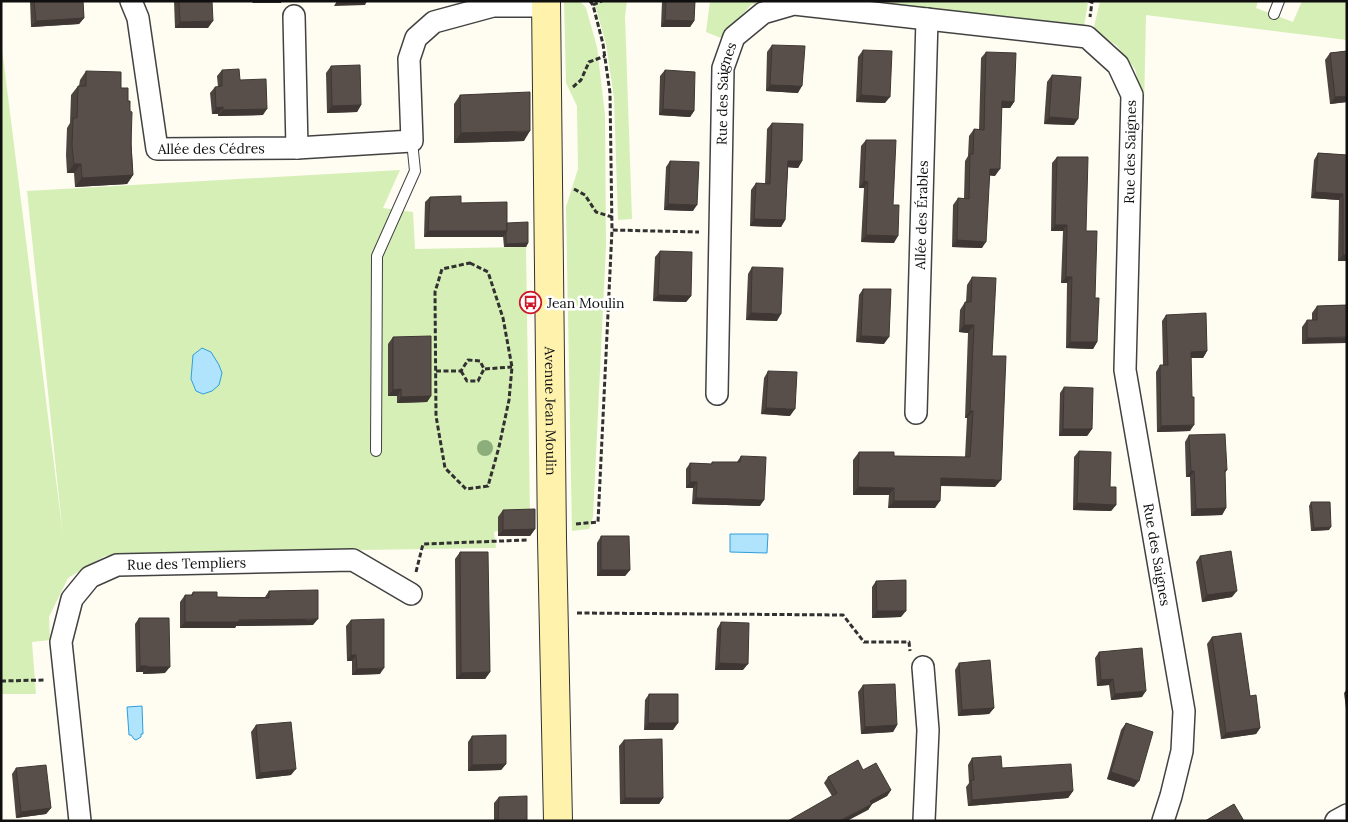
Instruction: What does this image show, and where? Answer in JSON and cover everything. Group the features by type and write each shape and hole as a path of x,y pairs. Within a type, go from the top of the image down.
{"main road":[{"name":"Avenue Jean Moulin","path":"546,4 552,539 558,821"}],"street":[{"name":"Allée des Cédres","path":"131,1 138,18 157,149 297,148 412,140"},
{"path":"412,140 409,59 416,38 434,22 493,6 546,4"},
{"name":"Rue des Saignes","path":"717,394 724,68 734,37 762,13 794,4 1087,37 1118,65 1132,95 1125,370 1184,711 1182,751 1163,821"},
{"path":"294,16 297,148"},
{"name":"Allée des Érables","path":"916,413 927,19"},
{"name":"Rue des Templiers","path":"80,821 61,642 72,599 90,577 116,565 353,560 411,594"},
{"path":"924,667 928,730 924,821"},
{"path":"1336,821 1347,815"}],"lane":[{"path":"1274,14 1279,1"},
{"path":"376,451 377,256 415,171 412,140"}],"path":[{"path":"576,524 598,522 612,230 610,93 603,44 593,5 590,1"},
{"path":"593,5 602,1"},
{"path":"569,90 581,80 588,62 605,56"},
{"path":"573,189 584,195 596,212 612,217"},
{"path":"612,230 720,232"},
{"path":"470,263 488,272 503,318 512,367 509,400 488,486 466,489 445,468 436,416 435,292 442,269 470,263"},
{"path":"461,371 468,360 480,361 484,369"},
{"path":"484,369 512,367"},
{"path":"461,371 467,381 478,381 484,369"},
{"path":"436,371 461,371"},
{"path":"411,594 423,544 552,539"},
{"path":"554,612 843,615 864,642 909,642 912,662 924,667"},
{"path":"1,681 65,680"}],"green space":[{"path":"564,1 580,1 586,8 597,47 605,115 606,246 593,517 589,529 572,531 566,207 578,169 577,106 566,83"},
{"path":"594,1 627,1 625,16 632,219 618,220 614,98 606,44"},
{"path":"710,1 763,1 751,5 721,38 706,32"},
{"path":"861,1 1078,1 1088,3 1084,26"},
{"path":"1100,1 1258,1 1256,8 1293,22 1302,1 1347,1 1347,40 1146,15 1144,107 1135,69 1116,45 1093,31"},
{"path":"1,41 63,536 27,191 400,170 383,208 413,212 415,249 526,247 530,516 498,517 498,531 494,532 496,548 222,552 105,556 68,578 49,617 50,640 32,642 36,694 1,694"}],"water":[{"path":"202,348 211,352 222,373 219,385 212,391 203,394 196,391 191,379 193,355"},
{"path":"730,534 768,534 767,553 730,552"},
{"path":"142,706 143,734 136,740 129,735 127,707"}],"building":[{"path":"34,1 83,1 84,18 36,21"},
{"path":"179,1 212,1 213,21 180,22"},
{"path":"666,1 695,1 694,21 665,20"},
{"path":"772,45 805,46 802,86 770,85"},
{"path":"863,50 892,51 890,97 861,95"},
{"path":"1347,51 1347,96 1335,97 1330,53"},
{"path":"986,52 1016,53 1014,102 1002,101 1000,169 990,169 986,242 957,240 958,198 969,199 970,154 973,154 974,129 984,130"},
{"path":"360,65 361,105 332,106 331,66"},
{"path":"239,69 240,80 266,79 267,109 223,110 223,107 216,108 215,87 222,86 222,70"},
{"path":"665,70 695,72 694,111 663,109"},
{"path":"86,71 121,72 121,88 128,88 128,101 130,101 130,111 132,112 131,145 133,175 82,178 81,164 74,164 72,146 73,118 77,118 78,86 86,86"},
{"path":"1052,75 1081,77 1078,119 1049,117"},
{"path":"530,92 530,131 461,133 460,95"},
{"path":"772,123 803,124 802,161 788,161 785,220 754,219 756,183 770,184"},
{"path":"866,140 896,140 893,205 899,205 898,236 866,235 868,182 864,181"},
{"path":"1318,153 1347,155 1347,255 1343,255 1343,194 1315,192"},
{"path":"1057,157 1088,157 1086,231 1097,231 1095,298 1099,298 1097,342 1070,342 1072,277 1066,277 1067,225 1055,225"},
{"path":"670,161 699,162 697,205 668,204"},
{"path":"461,196 461,203 507,202 507,231 428,231 430,197"},
{"path":"528,222 528,243 506,244 507,223"},
{"path":"660,251 692,252 691,296 658,295"},
{"path":"752,267 783,268 781,314 751,313"},
{"path":"972,277 996,278 992,356 1006,356 1001,480 941,478 940,501 894,501 894,488 858,487 859,452 894,452 894,456 970,457 973,411 970,411 974,325 964,325 965,302 971,302"},
{"path":"863,289 891,289 889,337 861,336"},
{"path":"1347,305 1347,337 1307,338 1307,320 1317,320 1317,306"},
{"path":"1206,313 1207,351 1191,352 1194,425 1161,426 1160,365 1168,365 1166,315"},
{"path":"431,336 431,396 401,397 401,389 393,390 393,337"},
{"path":"768,371 797,372 795,409 766,408"},
{"path":"1064,387 1093,388 1092,429 1063,429"},
{"path":"1225,434 1227,470 1225,470 1226,508 1196,509 1194,471 1191,471 1189,435"},
{"path":"1079,451 1111,452 1110,487 1116,487 1116,505 1077,503"},
{"path":"741,456 766,457 764,500 696,498 697,482 690,482 690,463 740,462"},
{"path":"1311,502 1330,502 1331,527 1314,528"},
{"path":"535,509 535,529 503,530 503,510"},
{"path":"601,536 629,536 630,570 601,570"},
{"path":"1231,551 1237,591 1207,595 1200,556"},
{"path":"460,552 488,552 490,672 461,673"},
{"path":"906,580 906,611 877,611 876,581"},
{"path":"318,590 318,619 185,622 185,595 193,595 193,592 217,592 217,597 269,598 269,591"},
{"path":"139,618 169,618 170,667 140,666"},
{"path":"384,619 384,668 357,669 356,655 351,655 351,620"},
{"path":"721,622 749,623 748,664 719,663"},
{"path":"1241,633 1250,696 1256,695 1260,728 1226,733 1212,637"},
{"path":"1142,648 1146,691 1115,694 1113,679 1101,680 1099,652"},
{"path":"990,660 994,708 962,710 959,663"},
{"path":"895,684 897,725 865,727 863,685"},
{"path":"649,694 678,694 678,723 648,723"},
{"path":"291,722 296,769 260,773 256,725"},
{"path":"1126,723 1153,732 1139,781 1111,772"},
{"path":"506,735 506,764 472,765 472,736"},
{"path":"662,739 663,798 625,798 624,740"},
{"path":"1001,756 1002,768 1071,764 1073,791 972,800 971,780 974,780 972,758"},
{"path":"858,760 863,770 876,763 891,790 870,801 872,804 839,821 788,821 837,793 828,777"},
{"path":"46,765 51,808 21,812 16,768"},
{"path":"527,796 527,821 488,821 498,820 499,797"},
{"path":"1234,804 1244,821 1205,821"}],"place":[{"name":"Jean Moulin","path":"531,303"}]}
